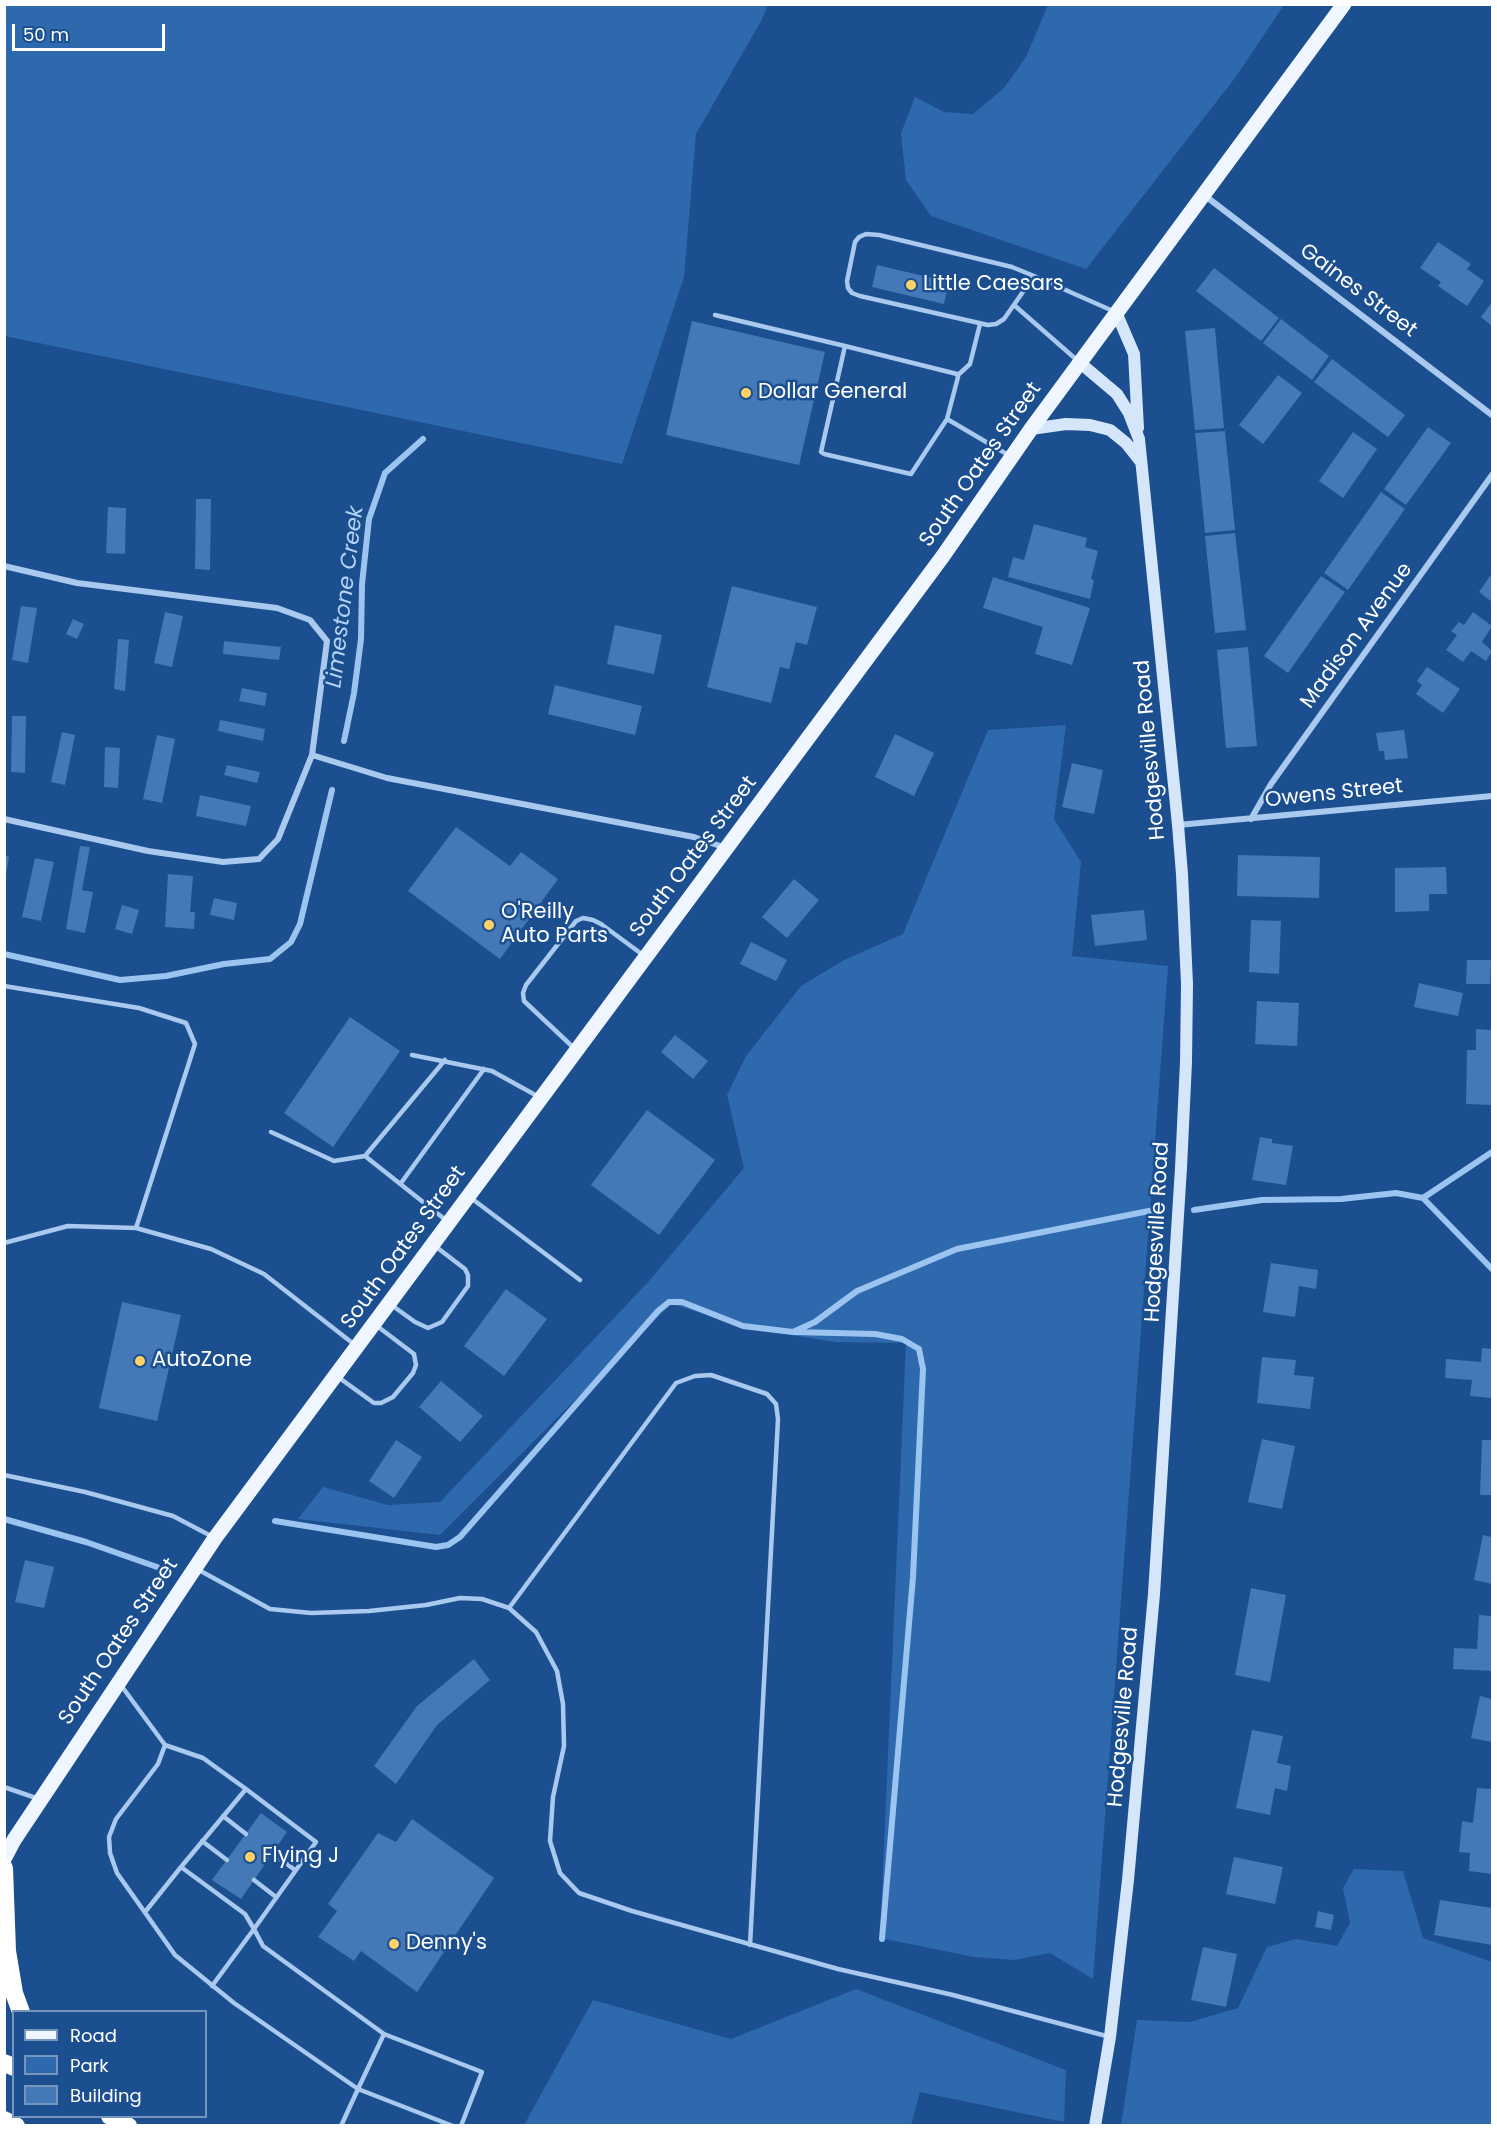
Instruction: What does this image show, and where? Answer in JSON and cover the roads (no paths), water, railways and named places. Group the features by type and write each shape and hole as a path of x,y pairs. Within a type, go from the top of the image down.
{"highway":[{"path":"4,1868 7,1952 14,1993 20,2010"},
{"path":"114,2118 128,2126"},
{"path":"4,2120 16,2126"}],"main road":[{"name":"South Oates Street","path":"4,1859 14,1840 194,1567 943,556 1030,429 1344,4"}],"street":[{"name":"Gaines Street","path":"1203,195 1492,415"},
{"path":"1116,312 1134,354 1139,439"},
{"name":"Hodgesville Road","path":"1079,362 1117,394 1129,412 1139,439 1178,825 1187,984 1181,1180 1171,1353 1144,1723 1110,2037 1095,2126"},
{"path":"1030,429 1066,424 1090,425 1110,430 1126,443 1141,462"},
{"name":"Madison Avenue","path":"1251,819 1271,784 1492,475"},
{"path":"4,566 77,584 277,608 310,621 327,641 312,755 278,839 259,859 223,862 148,851 4,819"},
{"path":"312,755 387,778 694,837 727,848"},
{"name":"Owens Street","path":"1178,825 1492,796"}],"lane":[{"path":"1034,276 1004,319 996,324 980,324 852,292 848,288 847,281 855,242 866,234 879,235 1012,267 1034,276 1116,312"},
{"path":"1014,306 1079,362"},
{"path":"715,315 958,375"},
{"path":"845,346 822,453 911,474 947,419 958,375 970,364 980,324"},
{"path":"947,419 1011,457"},
{"path":"577,1050 524,1001 523,993 526,985 576,921 583,918 601,924 646,957"},
{"path":"4,986 138,1008 186,1023 195,1044 136,1228"},
{"path":"412,1055 492,1071 541,1098"},
{"path":"271,1132 334,1161 365,1156 446,1060"},
{"path":"401,1183 484,1069"},
{"path":"365,1156 449,1223"},
{"path":"468,1196 580,1280"},
{"path":"4,1243 68,1226 136,1228 211,1249 264,1274 357,1347"},
{"path":"389,1303 415,1322 428,1328 442,1323 468,1286 468,1275 465,1269 433,1245"},
{"path":"336,1376 374,1403 381,1404 393,1397 413,1373 416,1365 414,1354 374,1324"},
{"path":"509,1608 676,1383 694,1376 711,1376 767,1394 776,1404 778,1419 750,1944"},
{"path":"4,1475 85,1492 173,1516 215,1538"},
{"path":"194,1567 270,1609 311,1613 369,1611 460,1599 482,1599 509,1608 536,1632 557,1671 563,1704 564,1746 553,1797 550,1841 560,1873 579,1893 632,1911 838,1969 953,1995 1110,2037"},
{"path":"118,1682 165,1745 203,1758 316,1842 212,1986"},
{"path":"165,1745 158,1764 116,1820 109,1837 110,1853 117,1873 175,1955 212,1986 358,2089 453,2126"},
{"path":"4,1787 41,1800"},
{"path":"145,1912 246,1789"},
{"path":"223,1816 246,1834"},
{"path":"202,1841 227,1860"},
{"path":"272,1853 295,1870"},
{"path":"181,1867 245,1914 262,1946 384,2034 482,2072 461,2126"},
{"path":"254,1880 276,1897"},
{"path":"341,2126 384,2034"}],"waterway":[{"name":"Limestone Creek","path":"344,741 354,693 361,639 362,584 369,519 385,473 423,439"},
{"name":"Limestone Creek","path":"4,954 120,980 166,976 224,964 270,959 291,942 300,924 332,790"},
{"path":"1423,1198 1492,1152"},
{"path":"1194,1210 1262,1200 1341,1199 1396,1193 1423,1198 1492,1269"},
{"path":"275,1521 436,1547 448,1545 460,1537 658,1311 669,1302 682,1302 743,1326 793,1332 815,1322 857,1291 957,1249 1159,1209"},
{"path":"794,1332 875,1334 902,1339 919,1349 923,1369 913,1577 882,1939"},
{"path":"4,1519 86,1542 157,1567"}],"place":[{"name":"Little Caesars","path":"911,285"},
{"name":"Dollar General","path":"746,393"},
{"name":"O'Reilly Auto Parts","path":"489,925"},
{"name":"AutoZone","path":"140,1361"},
{"name":"Flying J","path":"250,1857"},
{"name":"Denny's","path":"394,1944"}]}
